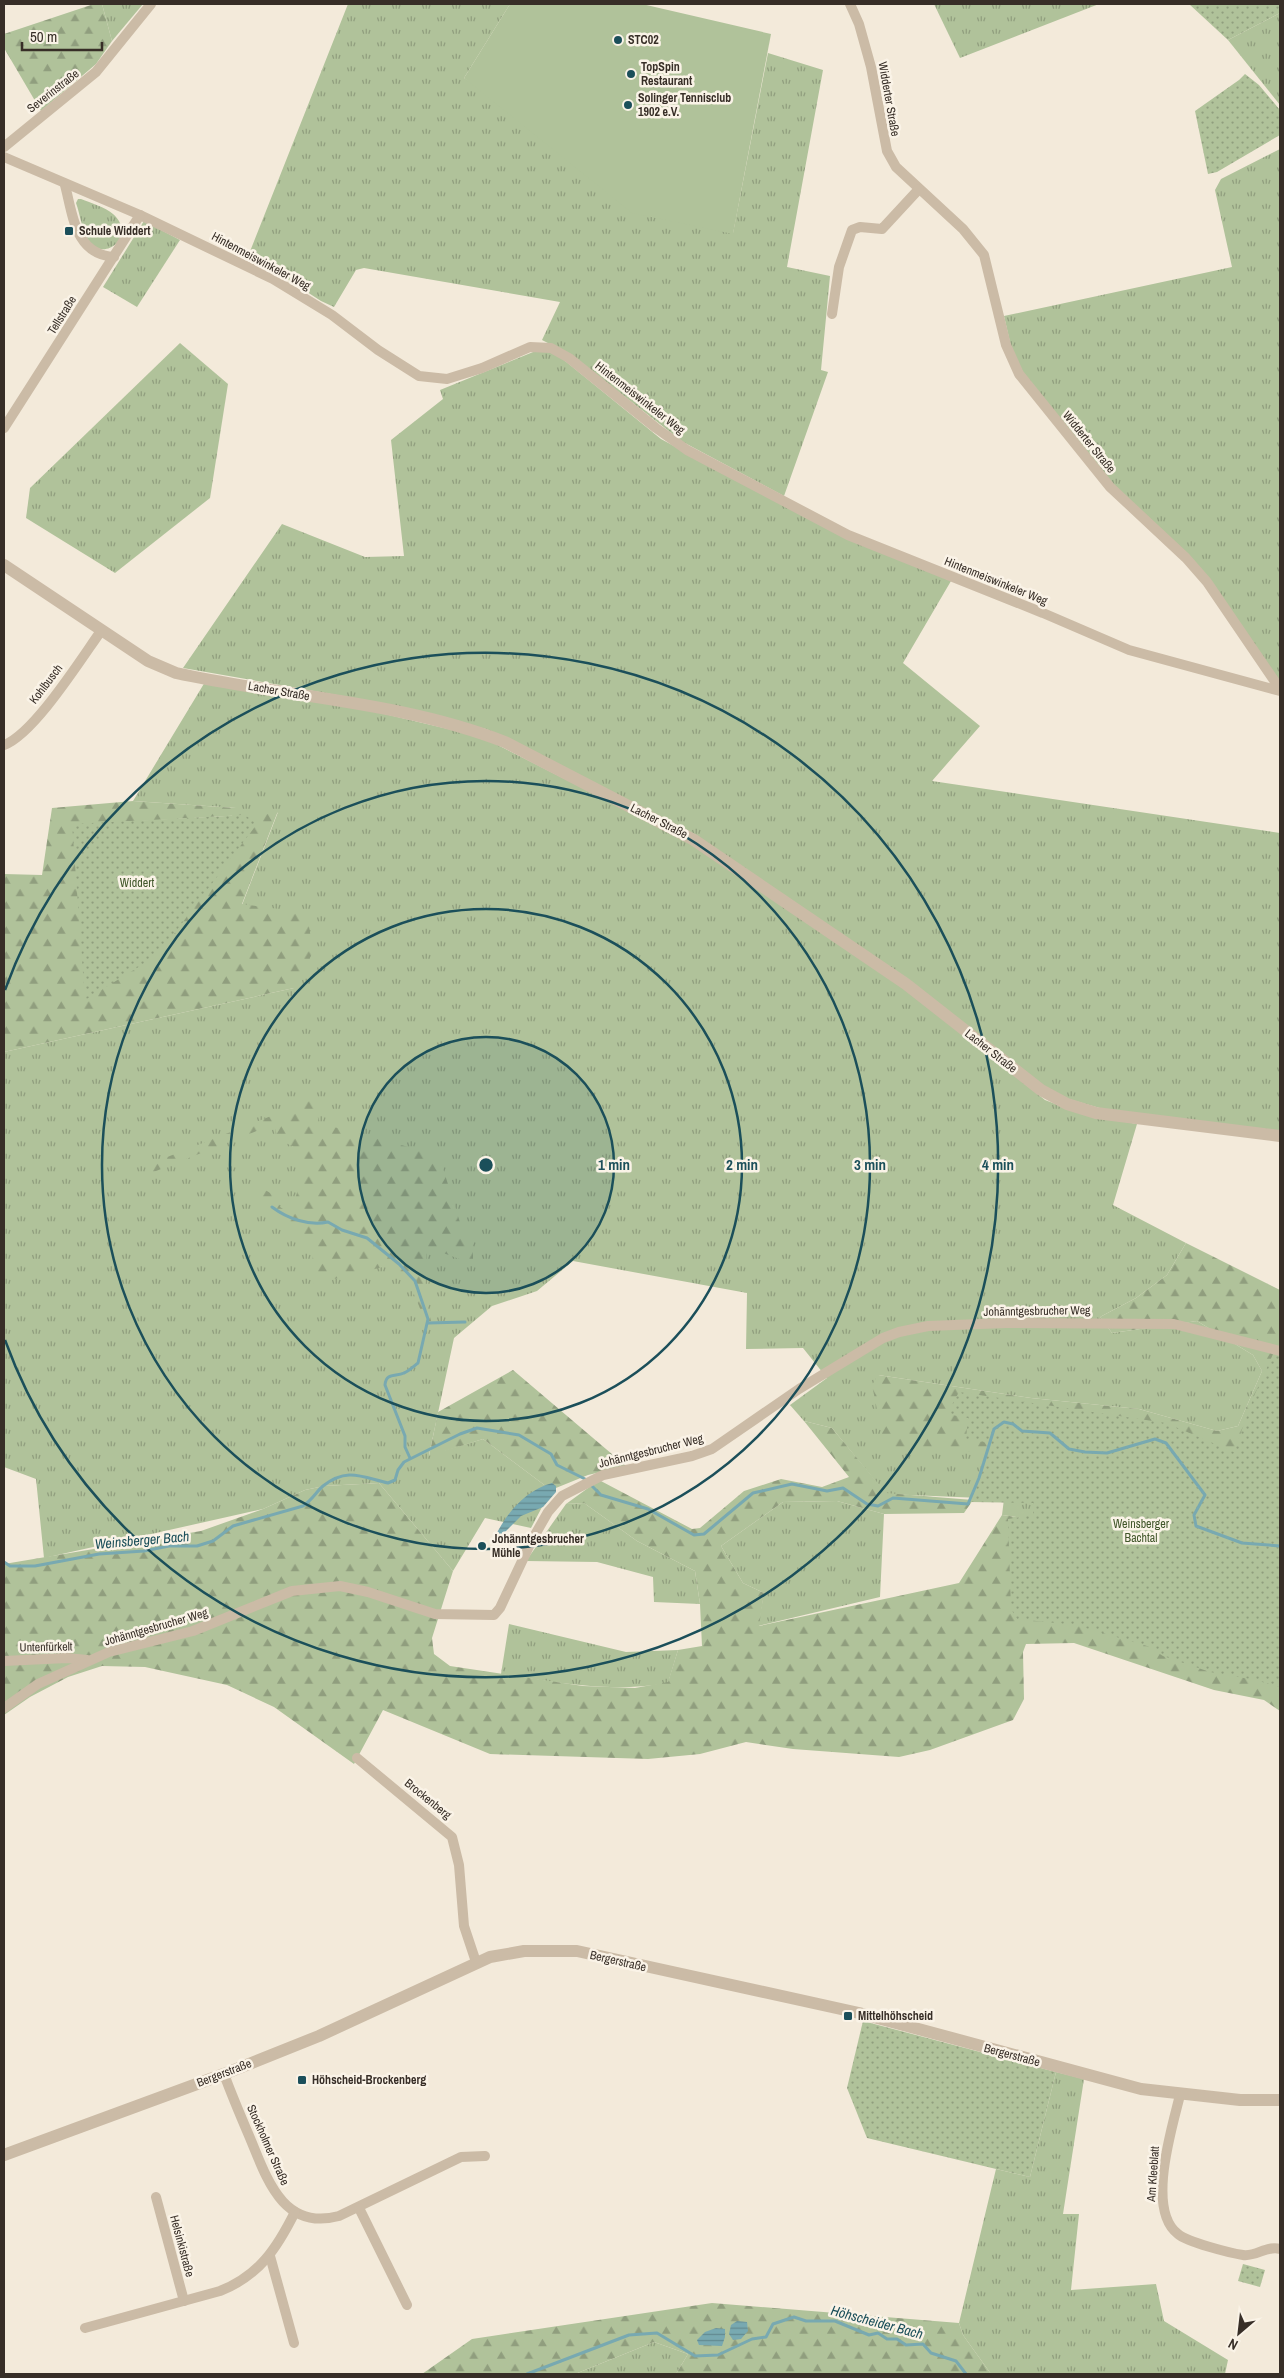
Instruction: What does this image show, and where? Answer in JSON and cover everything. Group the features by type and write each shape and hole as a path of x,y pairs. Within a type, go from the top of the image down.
{"street":[{"name":"Severinstraße","path":"4,147 96,72 151,4"},
{"name":"Widderter Straße","path":"850,4 859,24 871,67 887,151 896,167 972,238 984,255 1006,345 1012,361 1022,378 1110,487 1186,558 1207,582 1280,690"},
{"name":"Hintenmeiswinkeler Weg","path":"4,157 65,185 140,215 287,287 332,315 378,350 419,376 447,379 482,368 530,347 551,348 569,358 656,428 687,450 848,535 1043,613 1129,650 1280,690"},
{"path":"65,185 76,226 83,242 96,254 114,257"},
{"path":"832,314 838,267 852,230 860,227 882,229 920,189"},
{"name":"Tellstraße","path":"4,428 140,215"},
{"name":"Lacher Straße","path":"4,565 101,632 148,661 176,673 366,704 484,734 505,742 694,840 906,984 1041,1090 1067,1104 1096,1113 1280,1136"},
{"name":"Kohlbusch","path":"4,745 14,739 35,719 101,632"},
{"name":"Johänntgesbrucher Weg","path":"4,1708 38,1684 88,1660 125,1646 193,1631 276,1595 314,1587 340,1586 356,1588 440,1614 494,1615 500,1608 532,1540 548,1512 562,1496 593,1479 612,1472 692,1456 712,1449 799,1389 879,1340 899,1332 917,1327 1006,1323 1174,1324 1280,1350"},
{"name":"Untenfürkelt","path":"4,1661 67,1658 88,1660"},
{"name":"Brockenberg","path":"357,1758 452,1837 459,1865 464,1926 476,1962"},
{"name":"Bergerstraße","path":"4,2155 224,2074 328,2032 476,1962 500,1954 524,1951 578,1951 859,2013 1141,2090 1180,2095 1280,2100"},
{"name":"Stockholmer Straße","path":"224,2074 269,2184 277,2197 295,2212"},
{"name":"Am Kleeblatt","path":"1180,2095 1168,2142 1164,2178 1164,2211 1167,2222 1183,2237 1245,2255 1271,2248 1280,2249"},
{"path":"85,2328 230,2287 250,2275 270,2256 281,2241 295,2212 329,2218 359,2208 461,2157 485,2156"},
{"name":"Helsinkistraße","path":"156,2198 184,2301"},
{"path":"359,2208 407,2305"},
{"path":"270,2256 294,2343"}],"green space":[{"path":"94,4 102,4 112,41 96,64 41,111 4,48 4,34"},
{"path":"102,4 143,4 112,41"},
{"path":"348,4 510,4 464,78 733,233 768,53 823,70 787,267 830,276 821,370 828,372 784,496 683,442 571,355 542,340 560,302 364,268 356,270 334,307 321,301 281,275 247,259"},
{"name":"Solinger Tennisclub 1902 e.V.","path":"510,4 642,4 771,34 733,234 632,213 464,78"},
{"path":"934,4 1099,4 960,58"},
{"path":"1189,4 1280,4 1280,13 1228,40"},
{"path":"1280,13 1280,105 1228,40"},
{"path":"1245,74 1259,85 1280,110 1280,135 1217,172 1208,174 1195,111"},
{"path":"1280,149 1280,682 1209,578 1123,496 1026,378 1012,351 1004,316 1232,267 1215,190 1221,179"},
{"path":"78,199 106,209 120,222 122,231 116,244 102,249 94,247 88,240 76,203"},
{"path":"144,221 180,240 137,307 103,287"},
{"path":"180,343 228,384 210,498 115,573 26,518 30,488"},
{"path":"538,350 547,351 559,356 661,439 805,517 951,581 903,663 980,726 932,781 1280,833 1280,1132 1103,1109 1065,1098 1036,1082 696,835 486,729 382,703 183,668 282,524 365,557 404,556 391,440 443,399 440,390"},
{"path":"205,682 372,711 482,737 691,843 904,987 1045,1100 1082,1114 1137,1124 1113,1205 1186,1243 1167,1275 1136,1298 1100,1317 1112,1333 1197,1321 1253,1355 1262,1371 1238,1426 1217,1431 1139,1409 1031,1398 878,1375 1010,1453 1129,1533 1002,1515 1004,1499 886,1494 832,1428 804,1421 790,1405 827,1378 803,1348 746,1349 747,1293 573,1261 537,1291 492,1306 454,1338 429,1455 483,1439 551,1490 531,1528 485,1518 453,1571 379,1483 324,1486 305,1490 263,1509 44,1558 36,1479 4,1467 4,1052 294,988 242,905 278,812 158,955 236,808 133,801"},
{"path":"133,801 236,808 245,815 72,825 256,824 250,819 278,811 242,904 307,913 313,952 294,988 4,1052 4,874 42,875 52,808"},
{"name":"Widdert","path":"245,815 257,824 158,955 85,1000 72,824"},
{"path":"314,1099 319,1123 442,1156 441,1162 463,1232 473,1239 473,1264 427,1247 425,1295 431,1321 426,1322 407,1281 395,1269 387,1266 314,1284 311,1275 313,1253 291,1229 262,1206 253,1194 251,1186 256,1185 274,1195 280,1207 286,1211 292,1209 300,1183 300,1149 278,1140 274,1124 151,1173 147,1165"},
{"path":"1186,1243 1280,1290 1280,1711 1264,1700 1214,1690 1074,1643 1026,1644 1023,1652 1024,1699 1013,1720 930,1750 899,1757 793,1749 746,1742 700,1754 648,1759 490,1754 383,1710 354,1764 274,1707 227,1685 145,1667 102,1666 68,1677 30,1697 4,1715 4,1564 201,1531 263,1509 305,1490 324,1486 379,1483 453,1571 432,1638 434,1654 450,1666 583,1686 635,1688 668,1682 678,1650 702,1646 700,1604 695,1571 637,1541 584,1503 566,1504 599,1480 692,1529 700,1528 744,1491 781,1479 822,1487 849,1477 804,1421 832,1428 886,1493 973,1500 964,1513 884,1514 837,1501 783,1502 721,1546 743,1583 764,1593 759,1626 959,1583 1002,1515 1129,1533 1010,1453 885,1448 872,1385 878,1375 1031,1398 1139,1409 1217,1431 1238,1426 1262,1371 1253,1355 1197,1321 1112,1333 1100,1317 1136,1298 1167,1275"},
{"name":"Weinsberger Bachtal","path":"1274,1352 1280,1354 1280,1687 1255,1680 1210,1672 1163,1656 1147,1646 1075,1625 1017,1619 1011,1609 1008,1519 1033,1515 1033,1503 970,1502 980,1477 989,1443 966,1439 968,1418 947,1414 959,1392 1166,1423 1234,1452 1254,1396"},
{"path":"513,1370 626,1466 588,1475 551,1490 483,1439 429,1456 438,1412"},
{"path":"837,1501 884,1514 880,1597 758,1626 764,1593 743,1583 721,1546 783,1502"},
{"path":"584,1503 637,1541 695,1571 700,1604 654,1602 653,1577 597,1562 526,1561 566,1504"},
{"path":"509,1624 626,1652 678,1650 668,1683 646,1686 604,1687 544,1681 501,1674"},
{"path":"863,2021 1056,2072 1030,2177 867,2138 847,2088"},
{"path":"1056,2072 1084,2079 1063,2214 1079,2214 1071,2290 1156,2284 1164,2321 1228,2360 1225,2374 991,2374 963,2335 959,2323 996,2169 1030,2177"},
{"path":"1243,2264 1265,2270 1260,2287 1238,2281"},
{"path":"712,2303 959,2323 963,2335 991,2374 676,2374 688,2354 654,2342 575,2374 422,2374 472,2339"},
{"path":"654,2342 688,2354 676,2374 575,2374"}],"water":[{"path":"552,1483 556,1486 556,1492 543,1507 521,1516 497,1540 494,1538 517,1504 533,1491"},
{"path":"737,2321 747,2322 748,2331 741,2339 733,2340 729,2334 731,2325"},
{"path":"716,2328 725,2329 722,2346 699,2345 697,2340 705,2332"}],"waterway":[{"path":"272,1207 285,1215 299,1220 313,1223 328,1222 342,1230 367,1238 399,1264 415,1281 428,1319 418,1363 406,1372 387,1378 385,1385 405,1436 405,1447 410,1458"},
{"path":"428,1323 465,1322"},
{"name":"Weinsberger Bach","path":"4,1562 10,1566 35,1566 99,1554 144,1551 169,1546 197,1546 213,1541 233,1526 303,1506 323,1486 340,1477 355,1475 388,1483 395,1480 398,1470 404,1462 460,1434 477,1428 519,1435 551,1454 557,1465 585,1479 601,1495 648,1509 694,1535 704,1534 753,1493 792,1484 827,1491 843,1488 867,1504 878,1506 893,1498 968,1504 979,1478 994,1429 1004,1422 1013,1424 1022,1431 1050,1433 1069,1449 1085,1452 1107,1453 1155,1439 1166,1443 1205,1495 1194,1515 1196,1526 1242,1543 1280,1546"},
{"name":"Höhscheider Bach","path":"527,2374 629,2335 657,2333 695,2356 718,2355 752,2339 766,2337 773,2324 794,2317 806,2321 835,2321 869,2335 878,2333 887,2339 897,2339 906,2345 923,2344 931,2353 956,2361 966,2374"}],"place":[{"name":"STC02","path":"618,40"},
{"name":"TopSpin Restaurant","path":"631,74"},
{"name":"Solinger Tennisclub 1902 e.V.","path":"628,105"},
{"name":"Schule Widdert","path":"69,231"},
{"name":"Johänntgesbrucher Mühle","path":"482,1546"},
{"name":"Mittelhöhscheid","path":"848,2016"},
{"name":"Höhscheid-Brockenberg","path":"302,2080"}]}
